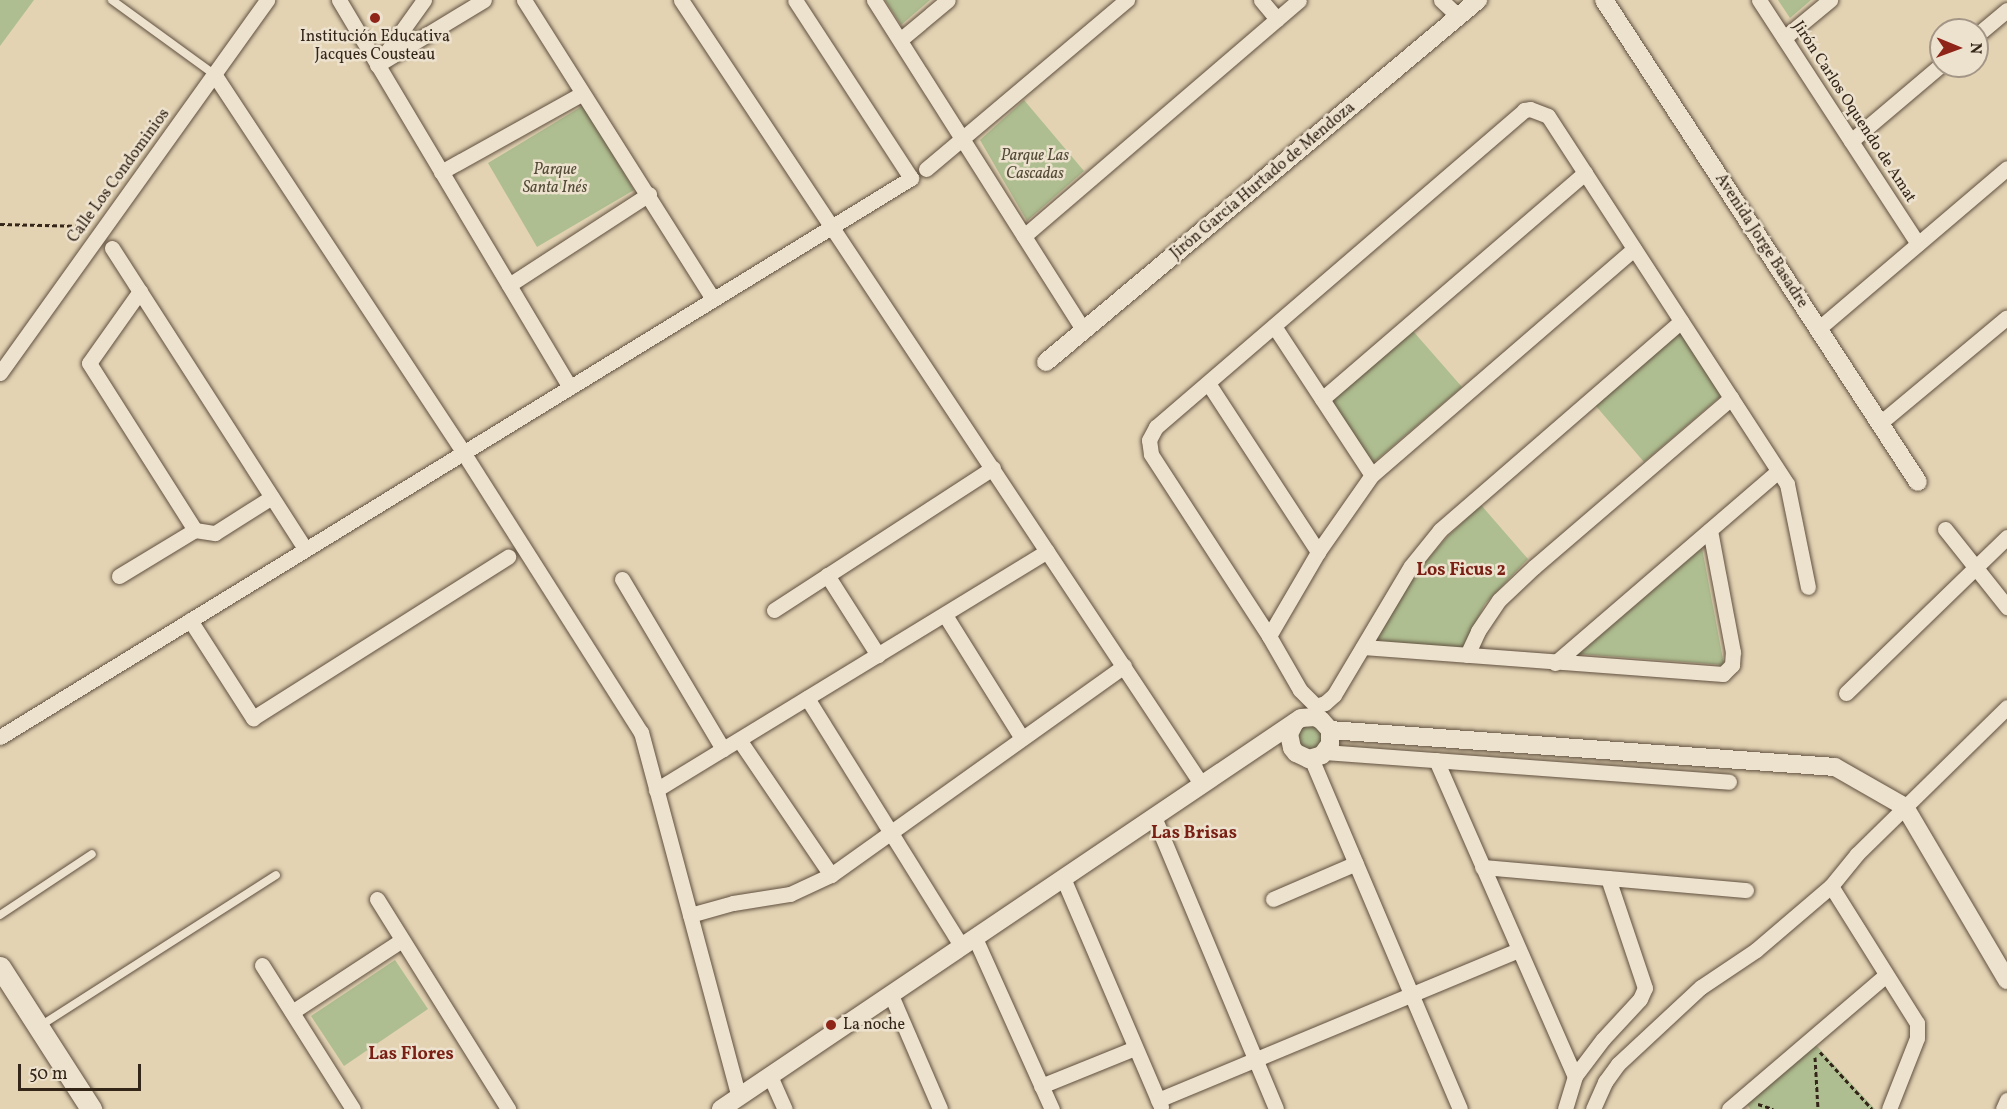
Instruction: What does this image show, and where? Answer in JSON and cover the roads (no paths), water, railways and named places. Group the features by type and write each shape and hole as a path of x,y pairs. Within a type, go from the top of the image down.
{"main road":[{"path":"0,967 91,1109"}],"street":[{"name":"Calle Los Condominios","path":"0,373 267,0"},
{"path":"339,0 570,387"},
{"path":"377,65 424,0"},
{"path":"377,65 484,0"},
{"path":"524,0 581,94 649,194 713,299"},
{"path":"681,0 1202,785"},
{"path":"0,736 911,178 795,0"},
{"path":"874,0 1084,331"},
{"path":"900,40 948,0"},
{"path":"926,169 1126,0"},
{"path":"1261,0 1277,19"},
{"path":"1024,236 1299,0"},
{"path":"1441,0 1458,16"},
{"name":"Jirón García Hurtado de Mendoza","path":"1046,362 1478,0"},
{"name":"Avenida Jorge Basadre","path":"1604,0 1918,482"},
{"name":"Jirón Carlos Oquendo de Amat","path":"1760,0 1918,244"},
{"path":"1784,38 1830,0"},
{"path":"2004,0 2007,4"},
{"path":"1989,25 2007,10"},
{"path":"214,74 463,452 641,732 739,1097"},
{"path":"1851,141 1929,75"},
{"path":"441,171 581,94"},
{"path":"1318,755 1330,744 1330,730 1300,690 1269,636 1151,454 1149,440 1156,427 1524,110 1536,109 1548,116 1787,484 1808,587"},
{"path":"1818,329 2007,168"},
{"path":"1322,399 1585,173"},
{"path":"509,285 649,194"},
{"path":"112,248 305,549"},
{"path":"1269,636 1318,552 1372,475 1634,249"},
{"path":"140,291 89,363 195,530"},
{"path":"1880,423 2007,317"},
{"path":"721,1109 1295,722 1316,712 1334,695 1411,566 1440,530 1681,321"},
{"path":"1274,326 1372,475"},
{"path":"1208,382 1318,552"},
{"path":"1467,656 1487,615 1513,587 1731,398"},
{"path":"774,610 993,468"},
{"path":"1555,663 1778,471"},
{"path":"119,576 195,530 215,533 272,497"},
{"path":"1363,647 1723,675 1732,665 1732,651 1710,530"},
{"path":"1946,530 2007,607"},
{"path":"1846,693 2007,537"},
{"path":"656,790 740,741 1047,551"},
{"path":"189,620 253,718 508,557"},
{"path":"827,575 878,655"},
{"path":"622,579 723,749"},
{"path":"945,615 1022,738"},
{"path":"690,915 733,903 790,894 831,875 1124,666"},
{"path":"807,698 890,831 969,942 1052,1109"},
{"path":"1593,1109 1610,1072 1618,1064 1701,987 1756,950 1831,886 1857,854 2007,707"},
{"path":"1293,750 1289,735 1295,722"},
{"path":"1330,730 1824,765 1843,771 1905,807 2007,980"},
{"path":"740,741 831,875"},
{"path":"1258,748 1293,750 1302,757 1318,755 1436,760 1730,782"},
{"path":"1318,755 1356,863 1460,1109"},
{"path":"1436,760 1575,1076"},
{"path":"1154,817 1276,1109"},
{"path":"1273,899 1356,863"},
{"path":"1482,867 1746,890"},
{"path":"1063,878 1160,1105 1256,1059 1518,950"},
{"path":"1565,1109 1575,1076 1603,1039 1640,999 1645,988 1608,878"},
{"path":"1831,886 1915,1017 1917,1038 1889,1109"},
{"path":"376,899 508,1109"},
{"path":"292,1012 402,940"},
{"path":"262,965 353,1109"},
{"path":"1740,1105 1886,975"},
{"path":"891,995 940,1109"},
{"path":"1041,1086 1136,1048"},
{"path":"770,1076 785,1109"},
{"path":"2003,1109 2007,1100"}],"lane":[{"path":"112,0 214,74"},
{"path":"0,915 92,854"},
{"path":"38,1027 276,875"}],"place":[{"name":"Institución Educativa Jacques Cousteau","path":"375,18"},
{"name":"La noche","path":"831,1025"}],"district":[{"name":"Los Ficus 2","path":"1461,571"},
{"name":"Las Brisas","path":"1194,834"},
{"name":"Las Flores","path":"411,1055"}],"park label":[{"name":"Parque Las Cascadas","path":"1035,165"},
{"name":"Parque Santa Inés","path":"555,179"}]}
